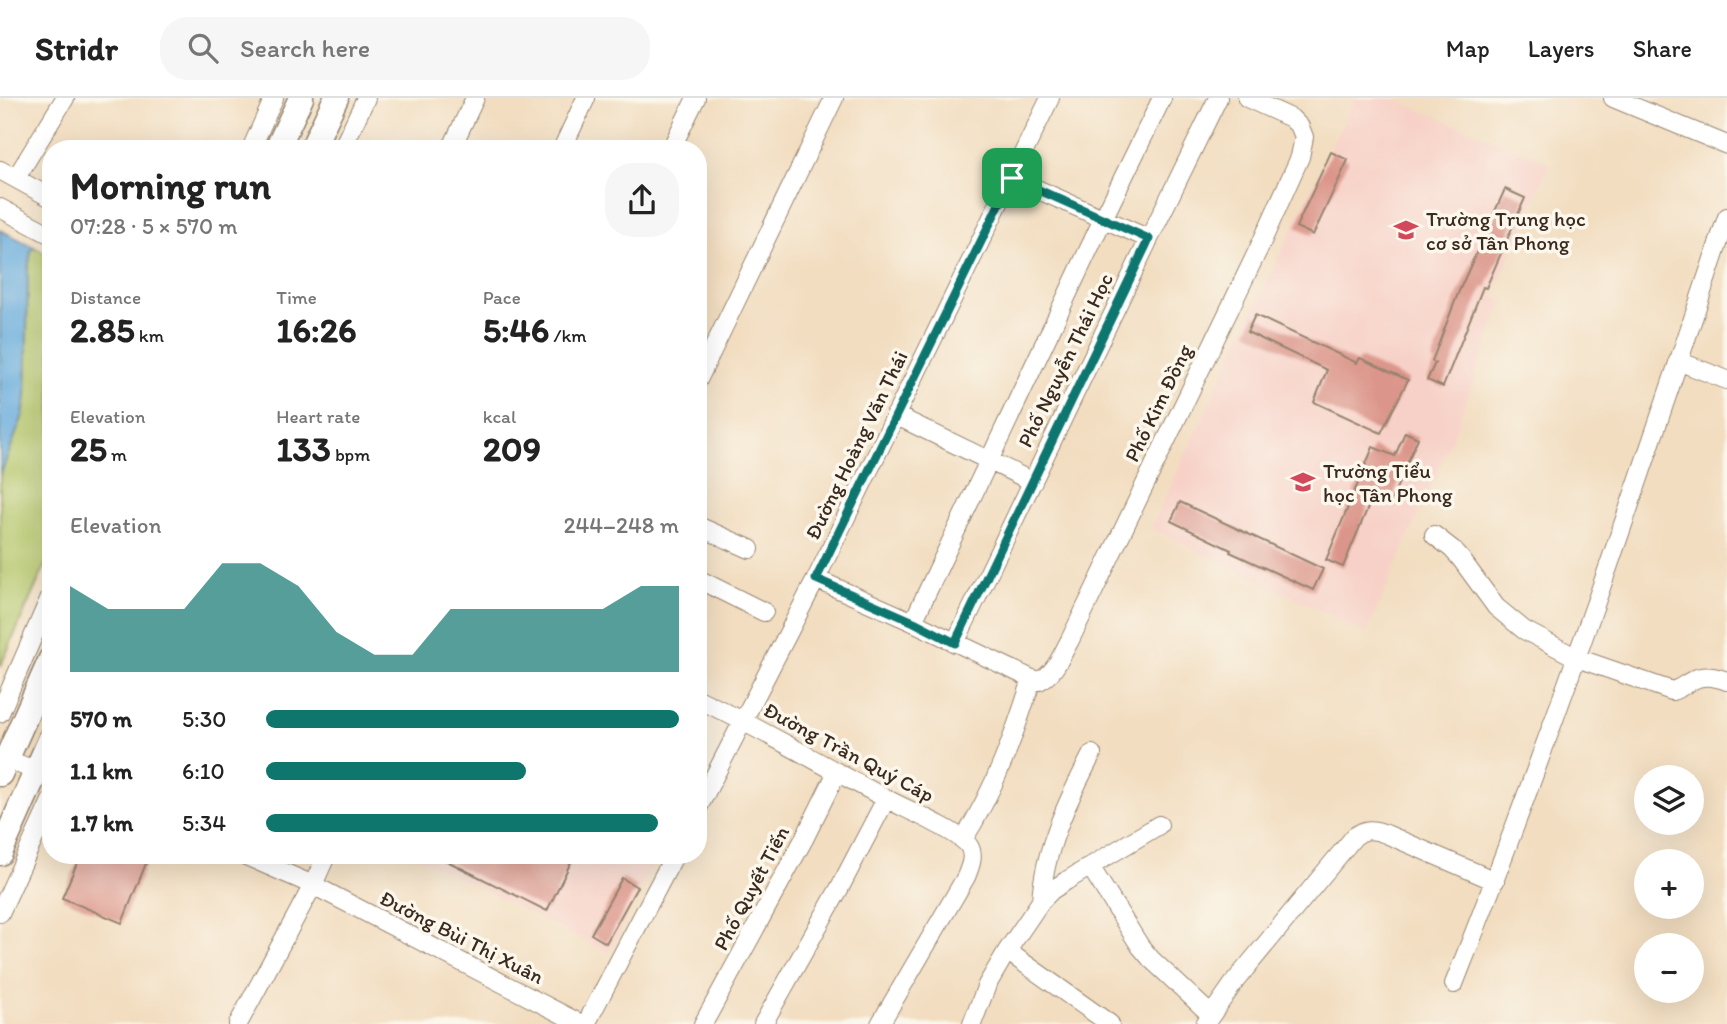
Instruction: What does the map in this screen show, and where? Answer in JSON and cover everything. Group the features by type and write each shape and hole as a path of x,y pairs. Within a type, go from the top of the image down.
{"highway":[{"path":"282,140 300,98"},
{"path":"316,140 336,98"},
{"path":"2,764 42,678"},
{"path":"0,853 42,777"}],"street":[{"path":"42,193 8,174 65,98"},
{"path":"254,140 274,98"},
{"path":"346,140 366,98"},
{"path":"456,140 475,98"},
{"path":"566,140 586,98"},
{"path":"675,140 696,98"},
{"path":"707,361 834,98"},
{"name":"Đường Hoàng Văn Thái","path":"707,790 816,579 1049,98"},
{"name":"Phố Nguyễn Thái Học","path":"914,622 1103,219 1163,98"},
{"name":"Phố Nguyễn Thái Học","path":"955,643 1218,98"},
{"name":"Phố Kim Đồng","path":"1035,680 1044,678 1056,666 1070,640 1259,248 1300,157 1304,137 1300,127 1291,118 1247,98"},
{"path":"1613,98 1727,145"},
{"path":"1012,178 1149,239"},
{"path":"0,208 42,230"},
{"path":"1454,984 1577,658 1727,217"},
{"path":"1678,361 1727,380"},
{"path":"895,415 1033,482"},
{"path":"707,530 750,549"},
{"path":"1434,535 1461,559 1496,607 1510,620 1577,658 1672,691 1700,677 1727,681"},
{"path":"816,579 1035,680 996,780 975,821 967,846 972,860 966,877 880,1024"},
{"path":"707,584 764,612"},
{"path":"0,713 42,616"},
{"name":"Đường Trần Quý Cáp","path":"707,703 946,829 967,846"},
{"path":"1041,901 1048,853 1092,754"},
{"path":"2,764 42,773"},
{"name":"Phố Quyết Tiến","path":"703,1024 837,772"},
{"path":"762,1024 839,889 886,799"},
{"path":"0,913 42,821"},
{"path":"972,1024 986,985 1041,901 1052,890 1159,825"},
{"path":"1090,866 1140,946 1208,1020 1236,980 1360,832 1377,830 1495,881"},
{"name":"Đường Bùi Thị Xuân","path":"264,864 313,885 583,1024"},
{"path":"238,1024 322,864"},
{"path":"583,1024 670,864"},
{"path":"1007,951 1110,1024"}],"shaded area":[{"path":"1355,98 1391,98 1550,163 1493,297 1503,302 1453,436 1366,633 1151,528"},
{"path":"432,864 653,864 609,953"}],"green space":[{"path":"34,247 42,252 42,572 0,667 0,476 23,415 26,396 28,269"}],"water":[{"path":"0,230 34,247 28,269 26,396 23,415 0,476"}],"building":[{"path":"1331,152 1348,160 1313,235 1296,227"},
{"path":"1505,189 1525,198 1486,288 1483,287 1443,387 1427,380 1435,363 1432,361 1459,291"},
{"path":"1255,315 1357,363 1360,358 1408,380 1381,433 1314,402 1327,370 1247,332"},
{"path":"1405,432 1418,438 1391,501 1374,493 1343,567 1326,560 1373,447 1395,456"},
{"path":"1180,502 1323,569 1313,590 1171,521"},
{"path":"77,864 146,864 122,923 62,898"},
{"path":"453,864 570,864 547,911"},
{"path":"622,878 637,887 606,943 591,934"}],"place":[{"name":"Trường Trung học cơ sở Tân Phong","path":"1406,230"},
{"name":"Trường Tiểu học Tân Phong","path":"1303,482"}],"route":[{"path":"1012,178 1149,239 955,643 816,579 1012,178"}]}
